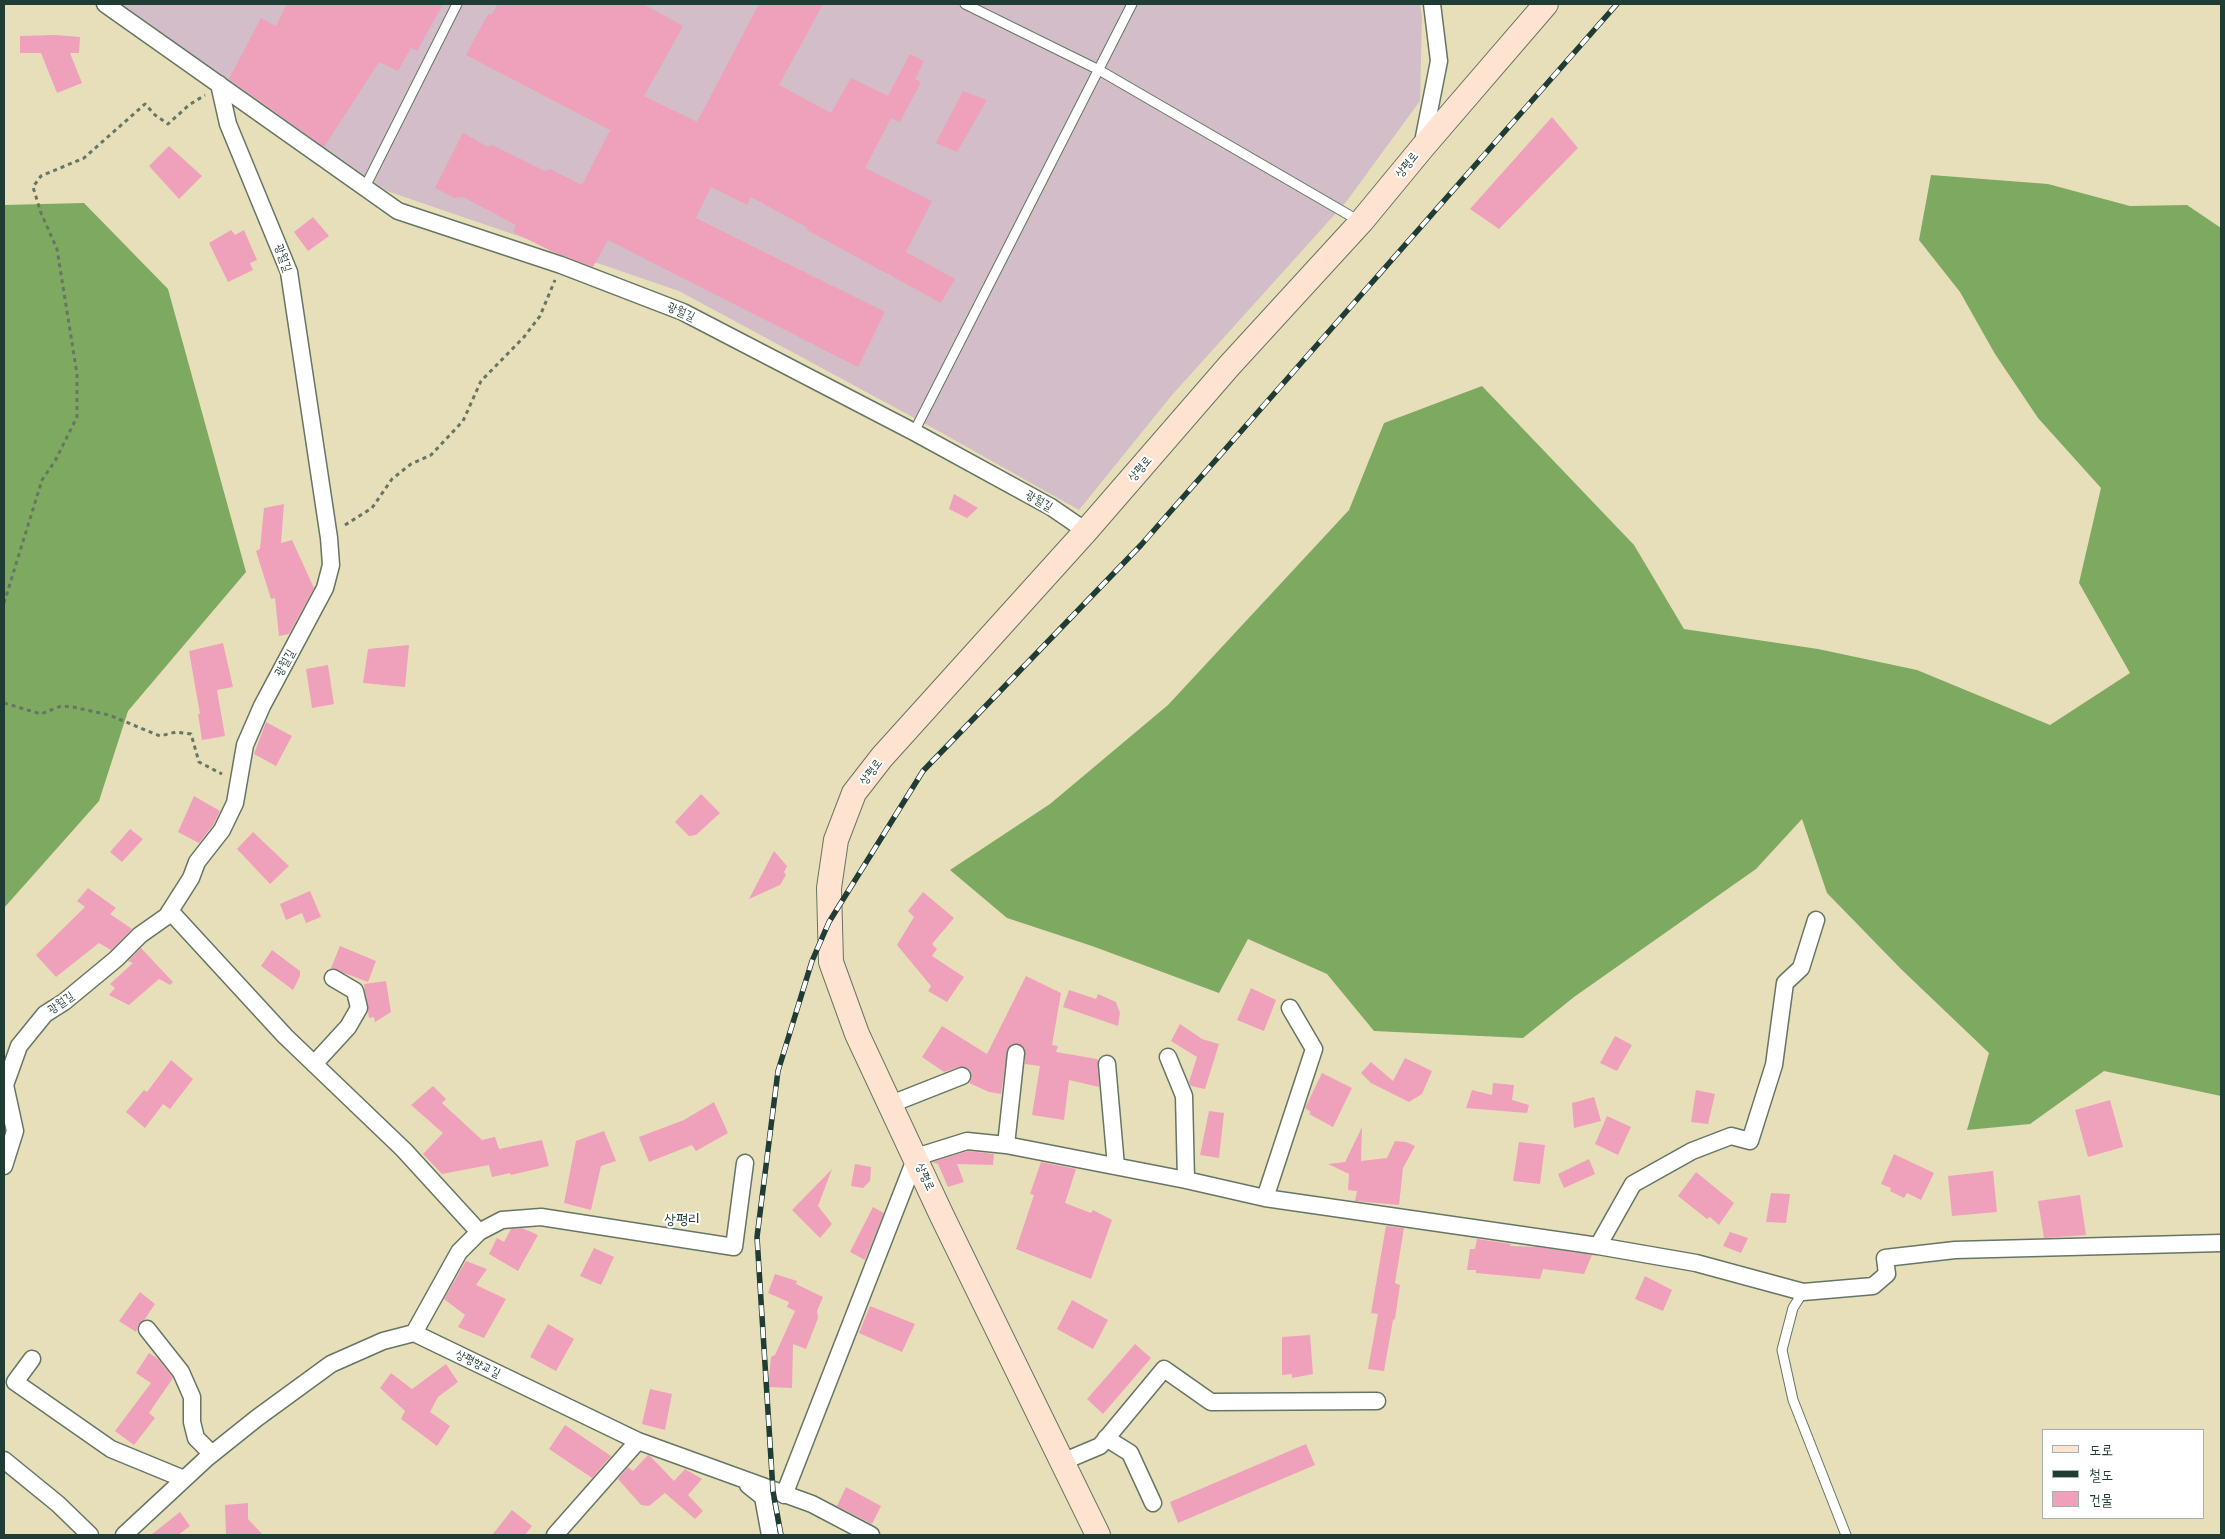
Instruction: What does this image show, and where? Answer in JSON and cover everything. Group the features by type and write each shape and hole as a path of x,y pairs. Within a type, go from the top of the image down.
{"main road":[{"name":"상평로","path":"1098,1535 942,1216 857,1034 831,962 829,888 836,840 854,793 882,757 1086,531 1229,366 1361,222 1546,4"}],"street":[{"name":"광월길","path":"105,4 398,211 561,264 683,312 914,432 1051,507 1086,531"},
{"name":"상평로","path":"1422,148 1439,61 1432,4"},
{"name":"광월길","path":"4,1166 15,1131 5,1085 19,1046 44,1014 64,1002 116,959 140,935 167,916 191,878 197,862 222,830 234,803 245,745 262,706 325,588 331,564 329,538 289,272 228,124 219,84"},
{"path":"170,911 285,1036 404,1150 479,1232"},
{"path":"1598,1246 1633,1184 1692,1151 1731,1136 1750,1141 1774,1064 1785,983 1801,968 1816,920"},
{"path":"314,1064 348,1027 359,1008 355,991 333,978"},
{"path":"1265,1198 1314,1049 1290,1008"},
{"path":"1006,1145 1016,1053"},
{"path":"1168,1057 1184,1096 1186,1180"},
{"path":"1107,1064 1116,1166"},
{"path":"891,1104 962,1076"},
{"path":"784,1495 916,1157 968,1141 1006,1145 1116,1166 1265,1198 1598,1246 1696,1263 1804,1292 1873,1286 1887,1274 1885,1258 1955,1250 2221,1243"},
{"path":"124,1535 212,1454 331,1364 383,1341 414,1333 452,1262 479,1232 502,1220 541,1217 734,1247 745,1163"},
{"path":"147,1329 181,1372 192,1397 192,1422 196,1438 212,1454"},
{"name":"상평향교길","path":"414,1333 638,1441 812,1504 871,1535"},
{"path":"32,1359 15,1382 111,1449 184,1479"},
{"path":"1062,1462 1100,1446 1164,1369 1211,1402 1377,1401"},
{"path":"1106,1438 1130,1454 1153,1503"},
{"path":"555,1535 638,1441"},
{"path":"4,1460 58,1504 90,1535"},
{"path":"739,1477 762,1497 770,1535"}],"lane":[{"path":"365,186 458,4"},
{"path":"965,4 1099,70 1361,222"},
{"path":"914,432 1132,4"},
{"path":"1804,1292 1793,1308 1782,1350 1793,1400 1846,1535"}],"path":[{"path":"4,602 42,480 55,461 77,417 77,374 57,249 41,213 33,187 41,176 84,158 145,104 154,115 168,124 189,105 219,84"},
{"path":"329,538 340,527 372,508 392,479 411,464 431,455 463,421 481,381 519,343 540,316 561,264"},
{"path":"4,703 41,714 61,706 73,707 109,715 160,736 176,732 191,734 199,762 239,780"}],"shaded area":[{"path":"120,4 1420,4 1422,16 1420,101 1346,202 1172,395 1079,510 933,428 679,291 387,191"}],"green space":[{"path":"1931,175 2048,184 2130,206 2187,205 2221,228 2221,1096 2104,1071 2030,1124 1967,1130 1989,1053 1901,969 1827,893 1802,819 1756,869 1574,997 1523,1038 1374,1031 1327,974 1248,939 1219,993 1092,946 1007,918 950,870 1050,804 1168,705 1349,510 1384,423 1482,386 1634,545 1684,629 1818,649 1917,670 2050,725 2130,673 2079,583 2101,488 2038,418 1995,354 1960,292 1919,240"},
{"path":"84,203 168,289 246,572 128,711 99,801 4,908 4,205"}],"building":[{"path":"287,4 443,4 417,51 411,48 398,71 379,62 324,147 229,79 261,18 276,26"},
{"path":"498,4 643,4 683,26 644,96 697,122 759,4 823,4 779,85 831,113 851,78 888,96 910,54 924,61 915,79 921,82 900,122 891,118 865,168 932,201 906,252 955,279 941,303 807,230 808,228 751,197 747,205 711,187 696,218 885,312 858,367 608,240 593,267 551,251 513,232 516,225 463,197 455,198 435,188 463,133 488,147 492,145 545,171 550,169 582,185 610,130 466,55 488,14 491,15"},
{"path":"55,35 80,37 79,53 70,53 82,83 57,93 41,53 20,53 20,36"},
{"path":"963,91 987,100 957,152 936,143"},
{"path":"1552,117 1578,148 1499,229 1470,209"},
{"path":"169,146 202,176 179,199 149,166"},
{"path":"313,217 329,236 308,251 294,232"},
{"path":"231,230 235,235 244,230 257,260 250,263 253,270 228,282 209,243"},
{"path":"954,494 978,508 967,518 949,509"},
{"path":"284,504 281,543 292,540 314,588 289,634 279,636 275,598 271,599 256,551 260,549 264,508"},
{"path":"223,643 233,687 217,690 225,736 202,740 198,714 200,714 189,651"},
{"path":"409,645 405,687 363,683 368,649"},
{"path":"328,665 334,704 312,708 306,669"},
{"path":"266,722 292,736 276,766 254,754"},
{"path":"701,794 720,813 696,835 689,836 675,822"},
{"path":"194,796 220,811 213,825 199,843 178,832"},
{"path":"130,829 143,839 122,862 110,852"},
{"path":"253,832 289,866 270,884 237,849"},
{"path":"774,851 787,866 784,872 786,875 780,885 749,899"},
{"path":"88,888 116,908 110,914 132,929 111,950 99,943 56,977 36,955 85,907 77,901"},
{"path":"310,891 321,917 306,923 302,913 286,920 280,904"},
{"path":"923,892 954,918 932,944 937,949 932,956 964,977 947,1002 928,991 931,986 897,945 914,917 908,911"},
{"path":"340,946 376,961 368,982 331,968"},
{"path":"141,948 173,982 170,985 159,979 129,1005 109,995 115,988 110,984 133,963 128,961"},
{"path":"272,950 300,971 300,976 293,990 261,966"},
{"path":"1026,976 1061,993 1052,1045 1058,1046 1056,1052 1097,1059 1098,1061 1099,1087 1069,1080 1064,1120 1032,1115 1040,1066 1025,1064 1025,1049 1021,1045 1012,1044 1008,1048 1001,1094 989,1092 969,1083 972,1077 968,1068 959,1067 944,1072 922,1057 942,1026 987,1054"},
{"path":"386,981 391,1012 375,1022 374,1017 369,1018 364,984"},
{"path":"1251,988 1276,1000 1264,1031 1237,1020"},
{"path":"1069,990 1096,999 1098,994 1116,1002 1120,1013 1118,1026 1063,1007"},
{"path":"1180,1024 1202,1039 1219,1044 1205,1089 1191,1086 1189,1082 1197,1057 1171,1041"},
{"path":"1615,1036 1632,1045 1617,1071 1600,1063"},
{"path":"1405,1058 1432,1071 1422,1094 1409,1102 1371,1083 1361,1073 1371,1062 1393,1081"},
{"path":"171,1060 193,1079 170,1109 163,1104 145,1128 126,1112 144,1090 147,1092"},
{"path":"1322,1073 1352,1088 1333,1127 1309,1114 1311,1112 1305,1108"},
{"path":"1493,1083 1514,1085 1512,1100 1529,1105 1527,1113 1466,1108 1472,1090 1492,1095"},
{"path":"433,1086 446,1099 442,1103 482,1140 495,1137 499,1149 542,1140 549,1166 511,1175 510,1173 492,1177 489,1165 442,1174 423,1154 443,1133 411,1105"},
{"path":"1696,1090 1715,1094 1708,1124 1691,1122"},
{"path":"1594,1097 1601,1121 1574,1128 1572,1103"},
{"path":"2110,1100 2123,1147 2088,1157 2075,1110"},
{"path":"714,1102 728,1133 696,1151 692,1145 649,1162 639,1137 684,1120"},
{"path":"1209,1111 1224,1113 1219,1158 1200,1155"},
{"path":"1607,1116 1631,1127 1618,1155 1595,1144"},
{"path":"1362,1127 1361,1161 1387,1158 1395,1141 1406,1142 1415,1146 1403,1168 1399,1205 1355,1201 1357,1191 1348,1190 1349,1174 1328,1164 1345,1162"},
{"path":"604,1131 616,1161 601,1166 591,1210 564,1203 576,1141"},
{"path":"1519,1142 1545,1145 1540,1184 1513,1181"},
{"path":"968,1151 994,1154 993,1165 957,1164 964,1182 948,1187 938,1164 932,1162"},
{"path":"1894,1154 1934,1173 1921,1200 1907,1193 1904,1198 1890,1191 1891,1188 1881,1184"},
{"path":"1589,1159 1595,1174 1564,1188 1558,1174"},
{"path":"1041,1162 1076,1169 1065,1203 1091,1213 1093,1210 1112,1220 1091,1279 1016,1249 1034,1195 1030,1194"},
{"path":"855,1164 871,1167 870,1181 863,1188 851,1186"},
{"path":"832,1169 818,1206 832,1224 820,1238 792,1210"},
{"path":"1993,1171 1997,1212 1952,1216 1948,1176"},
{"path":"1696,1172 1734,1203 1719,1225 1710,1217 1707,1219 1678,1196"},
{"path":"1771,1193 1790,1194 1786,1223 1766,1222"},
{"path":"2080,1195 2086,1235 2044,1238 2038,1201"},
{"path":"873,1207 884,1213 865,1260 850,1252"},
{"path":"1386,1226 1404,1228 1395,1283 1400,1285 1384,1371 1368,1369 1378,1314 1371,1313"},
{"path":"522,1228 538,1235 518,1271 489,1254 497,1238 504,1242 511,1229"},
{"path":"1730,1232 1748,1238 1741,1253 1723,1246"},
{"path":"1477,1239 1511,1244 1510,1246 1538,1247 1592,1255 1584,1274 1543,1269 1540,1279 1476,1273 1476,1270 1467,1270 1470,1249 1475,1249"},
{"path":"594,1248 614,1257 601,1285 580,1276"},
{"path":"466,1261 487,1269 476,1285 506,1299 484,1338 458,1327 465,1315 444,1299"},
{"path":"775,1274 797,1281 796,1284 823,1297 817,1311 818,1318 806,1349 793,1344 792,1388 768,1387 771,1357 775,1355 795,1311 787,1307 789,1302 768,1293"},
{"path":"1645,1276 1672,1290 1663,1311 1635,1299"},
{"path":"140,1292 155,1304 145,1319 138,1325 136,1332 119,1321"},
{"path":"1072,1300 1108,1320 1093,1349 1057,1329"},
{"path":"870,1306 915,1324 902,1352 859,1333"},
{"path":"548,1324 574,1339 556,1371 530,1357"},
{"path":"1310,1335 1313,1374 1292,1378 1292,1374 1282,1375 1282,1337"},
{"path":"1135,1344 1151,1358 1103,1414 1087,1399"},
{"path":"149,1353 158,1359 173,1378 149,1413 155,1418 134,1445 115,1431 151,1383 136,1373"},
{"path":"446,1364 458,1382 438,1397 430,1412 450,1426 437,1446 401,1419 405,1411 380,1388 391,1373 412,1389"},
{"path":"650,1389 672,1394 665,1430 642,1424"},
{"path":"565,1425 611,1456 592,1478 549,1449"},
{"path":"1306,1444 1315,1465 1178,1523 1170,1502"},
{"path":"648,1455 674,1481 685,1469 702,1479 688,1495 703,1511 695,1519 665,1493 649,1506 641,1505 618,1479 628,1467 633,1471"},
{"path":"846,1487 881,1506 872,1524 837,1506"},
{"path":"248,1503 248,1519 263,1535 226,1535 225,1505"},
{"path":"512,1510 532,1526 525,1535 492,1535"},
{"path":"180,1512 190,1526 178,1535 151,1535"}],"railway":[{"path":"781,1535 773,1491 757,1237 778,1071 812,961 829,922 923,771 1141,545 1617,4"}],"district":[{"name":"상평리","path":"682,1220"}]}
